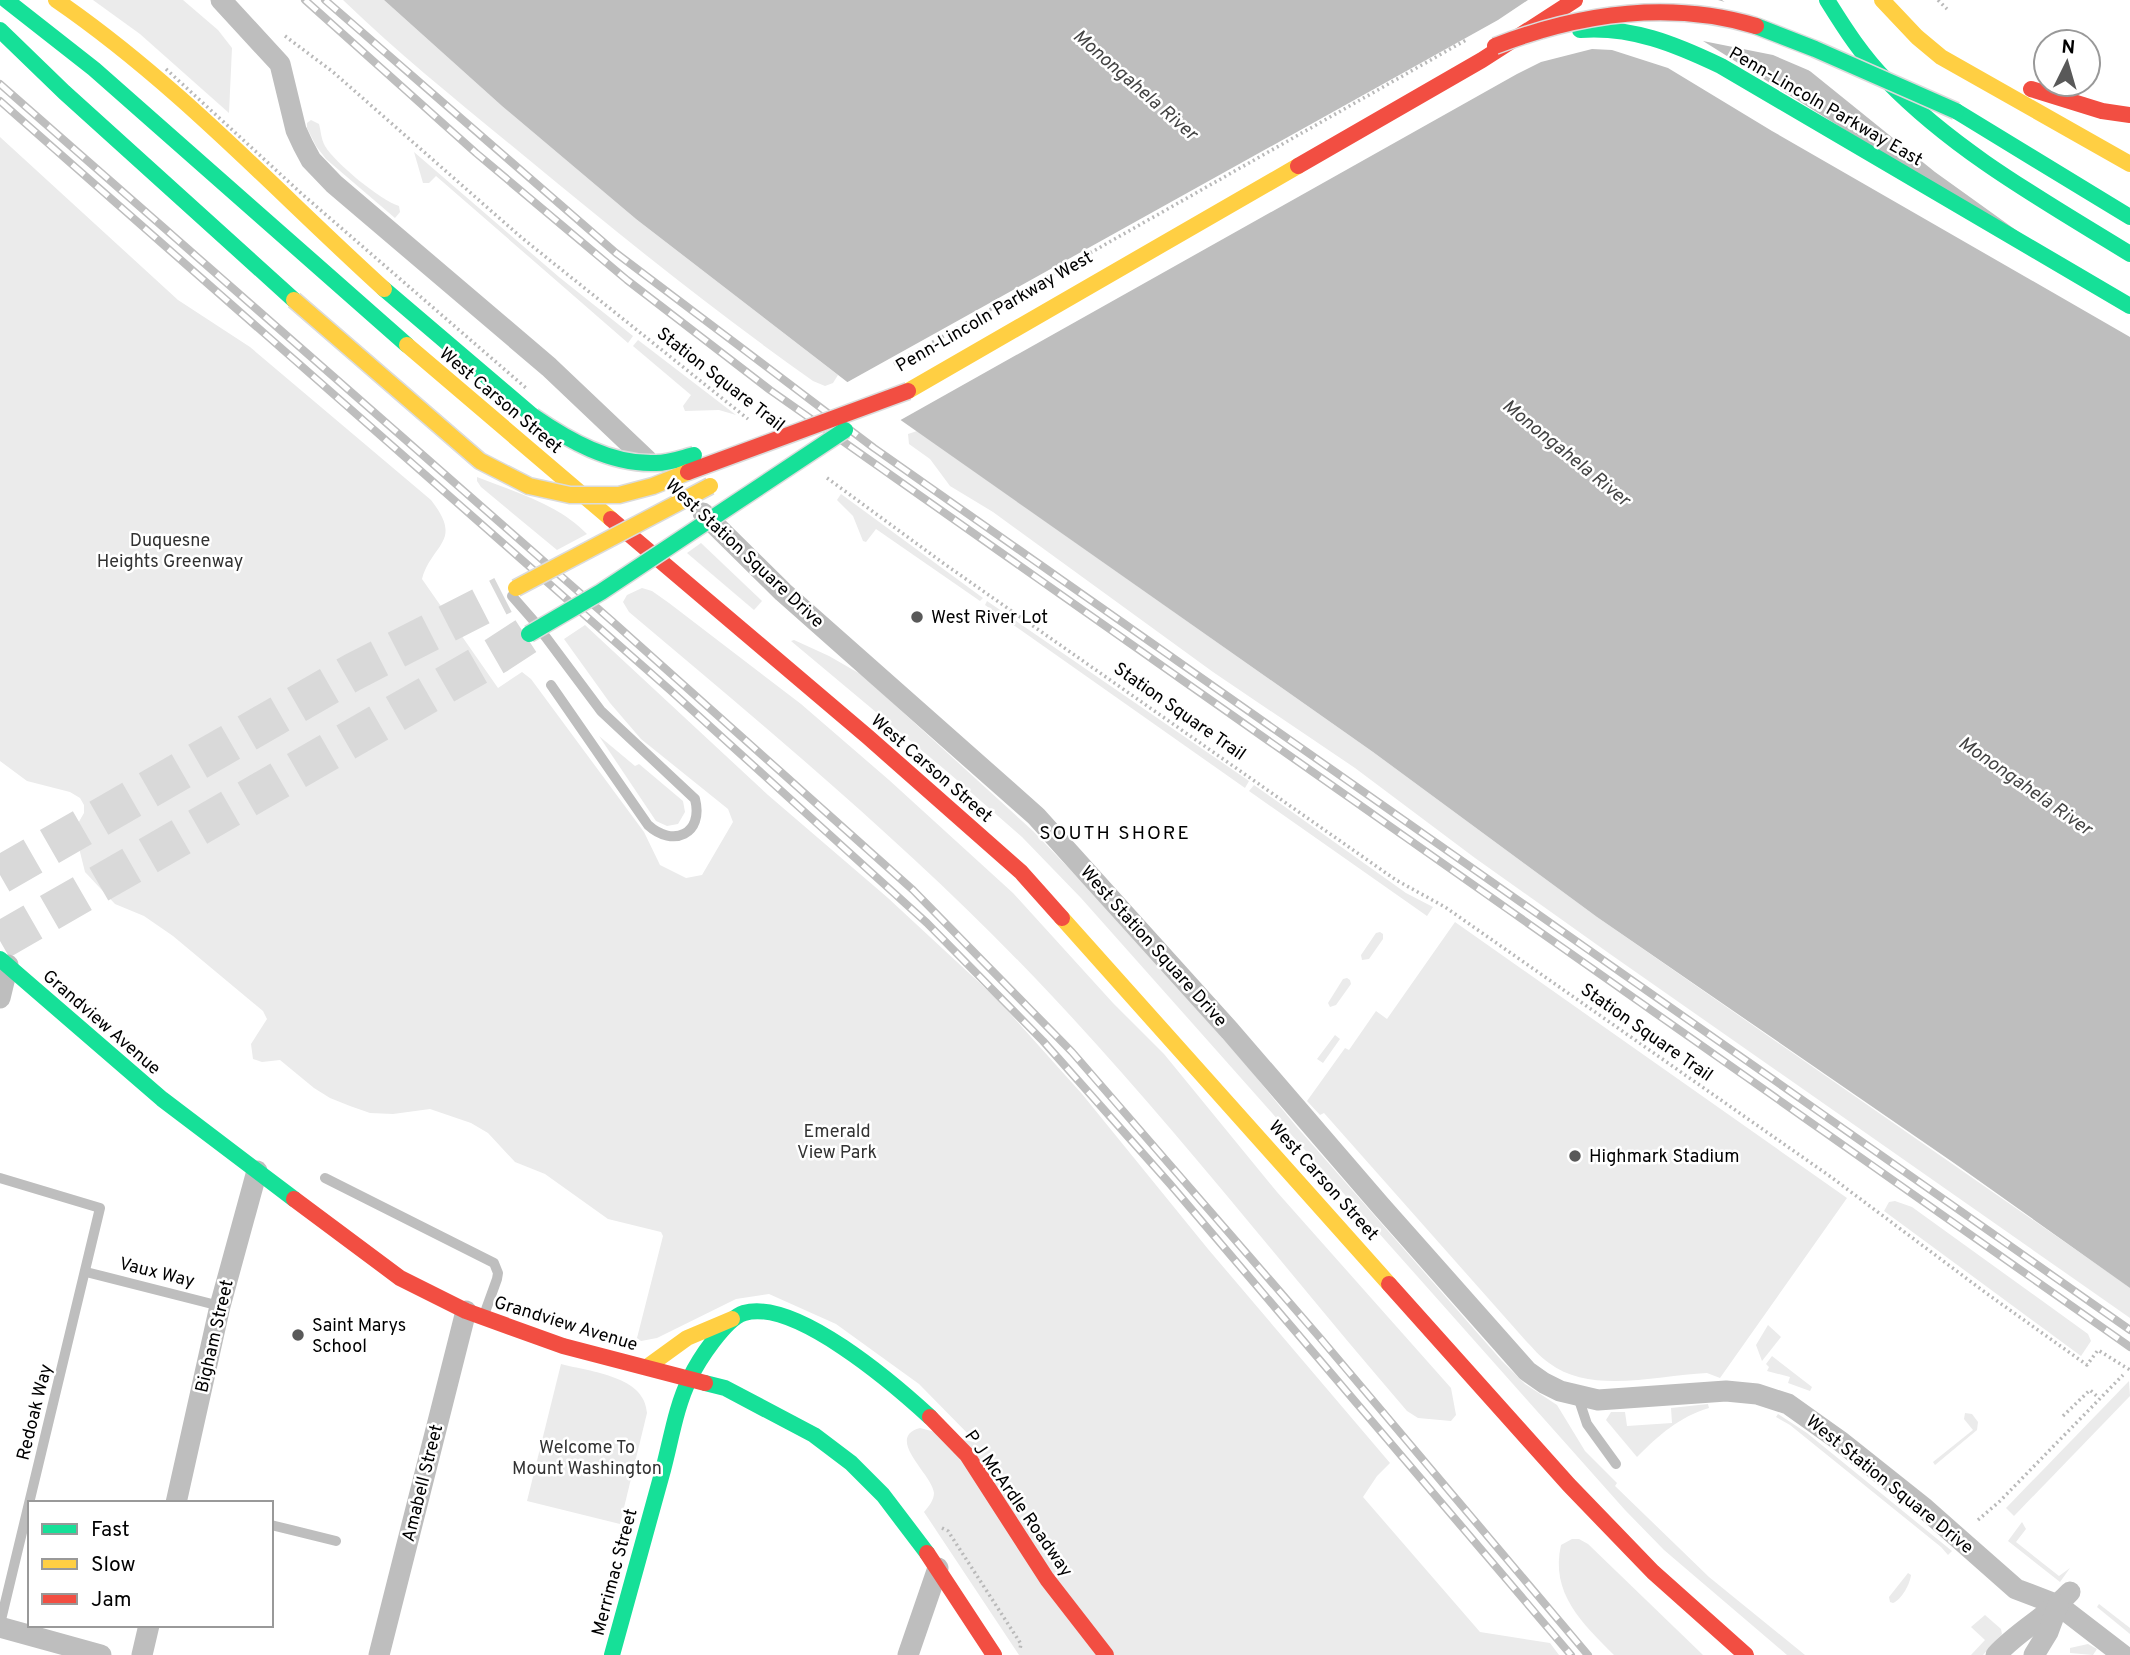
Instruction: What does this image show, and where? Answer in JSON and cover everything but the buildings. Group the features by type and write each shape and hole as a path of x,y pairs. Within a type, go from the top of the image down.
{"main road":[{"name":"West Carson Street","path":"6,0 94,69 393,333 868,737 1021,872 1569,1485 1653,1572 1746,1655"},
{"path":"56,0 162,72 358,265 533,416 573,442 631,460 665,462 693,456 911,385"},
{"path":"1495,46 1562,0"},
{"path":"1482,60 1575,0"},
{"path":"1827,0 1849,36 1874,66 1925,117 1980,160 2130,254"},
{"path":"1882,0 1910,30 1941,57 2130,164"},
{"name":"Penn-Lincoln Parkway East","path":"1495,46 1532,31 1579,20 1667,11 1706,13 1768,30 1956,111 2116,189"},
{"name":"Penn-Lincoln Parkway East","path":"1482,60 1544,37 1591,29 1632,32 1677,46 1743,79 2130,306"},
{"path":"0,30 64,92 294,300 480,461 518,482 559,494 593,496 637,491 911,385"},
{"name":"Penn-Lincoln Parkway West","path":"529,634 601,592 911,385 1495,46"},
{"path":"1941,57 2075,103 2130,115"},
{"name":"Penn-Lincoln Parkway West","path":"509,592 911,385 1482,60"},
{"path":"1956,111 2130,217"},
{"path":"2042,114 2130,150"},
{"name":"Grandview Avenue","path":"4,962 162,1100 400,1278 474,1314 563,1346 725,1388 814,1435 842,1456 883,1495 938,1569 994,1655"},
{"name":"P J McArdle Roadway","path":"647,1367 663,1352 712,1325 755,1310 781,1316 823,1334 891,1382 957,1443 1078,1625 1106,1655"},
{"path":"690,1378 734,1318"},
{"name":"Merrimac Street","path":"612,1655 690,1378"}],"street":[{"name":"West Station Square Drive","path":"222,0 280,64 296,131 311,160 334,184 549,367 783,592 1036,816 1230,1031 1518,1362 1544,1383 1578,1397 1619,1400 1726,1391 1770,1397 1788,1404 1840,1441 1923,1507 2016,1589 2064,1598 2123,1655"},
{"path":"0,998 4,962"},
{"name":"Bigham Street","path":"176,1501 220,1306 257,1171"},
{"name":"Amabell Street","path":"379,1655 474,1314"},
{"path":"908,1655 938,1569"},
{"path":"1996,1655 2014,1636 2064,1598"},
{"path":"2034,1655 2064,1598"},
{"path":"0,1625 101,1655"},
{"path":"142,1655 149,1627"}],"lane":[{"path":"509,592 601,711 695,799 698,810 689,830 679,836 668,837 657,833 648,825 551,685"},
{"name":"Redoak Way","path":"0,1178 100,1208 30,1501"},
{"path":"325,1178 494,1264 498,1273 497,1279 474,1314"},
{"name":"Vaux Way","path":"86,1272 220,1306"},
{"path":"1578,1397 1587,1424 1616,1464"},
{"name":"Redoak Way","path":"0,1625 28,1510"},
{"path":"273,1525 336,1541"}],"path":[{"path":"1940,1 1947,9"},
{"name":"Station Square Trail","path":"278,29 333,72 522,238 752,423"},
{"path":"893,364 1474,36"},
{"path":"162,72 534,394"},
{"name":"Station Square Trail","path":"827,478 943,563 1384,872 1438,902 1831,1177 2087,1365 2098,1350 2130,1370"},
{"path":"1978,1520 2000,1501 2123,1375"},
{"path":"2063,1416 2090,1390 2099,1398"}],"green space":[{"path":"93,0 183,0 218,30 232,48 229,113 140,34"},
{"path":"343,0 384,0 502,106 636,219 838,375 833,383 825,386 813,381 668,273 434,81"},
{"path":"311,120 319,124 325,146 338,162 370,189 399,206 400,212 395,218 326,159 307,128 307,123"},
{"path":"0,137 178,300 250,347 431,500 445,525 445,534 422,579 498,688 522,672 531,679 644,832 660,865 686,878 702,875 733,822 728,809 641,739 610,703 564,639 585,625 768,795 888,898 998,1000 1082,1094 1208,1249 1390,1463 1363,1497 1480,1632 1550,1643 1559,1655 1019,1655 924,1512 934,1493 932,1485 908,1448 910,1433 920,1428 977,1443 919,1384 836,1324 769,1294 736,1299 657,1338 641,1341 637,1338 663,1236 661,1232 608,1219 545,1174 515,1162 488,1133 471,1123 430,1109 393,1114 370,1113 330,1098 280,1060 262,1062 253,1059 251,1044 267,1019 263,1011 173,936 144,916 115,904 85,872 76,836 77,825 84,813 80,798 70,792 27,781 0,761"},
{"path":"414,152 559,277 633,336 628,343 436,176 429,183 423,183"},
{"path":"638,340 736,415 719,410 685,411 683,406 691,395 633,346"},
{"path":"917,431 1373,752 1597,917 2115,1277 2130,1288 2130,1318 1610,954 1355,768 1213,672 993,512 950,486 930,459 909,444 908,434"},
{"path":"477,477 549,507 587,534 557,550 481,487"},
{"path":"841,494 983,598 980,601 876,529 866,542 863,541 853,516 837,500"},
{"path":"701,543 762,601 754,610 687,553"},
{"path":"642,588 652,591 669,603 801,704 1013,893 1113,1003 1164,1054 1277,1192 1451,1388 1456,1415 1451,1421 1418,1418 1407,1411 1144,1098 1003,945 847,798 629,612 623,602 627,595"},
{"path":"987,601 1249,781 1245,788 985,605"},
{"path":"794,640 862,675 1033,831 1109,910 1502,1361 1525,1384 1557,1405 1585,1451 1617,1483 1615,1486 1709,1577 1805,1655 1787,1655 1664,1550 1625,1510 1081,898 1022,837 791,641"},
{"path":"599,736 635,766 639,764 683,801 685,812 678,824 667,826 656,821"},
{"path":"1254,785 1406,893 1433,907 1427,916 1249,791"},
{"name":"Highmark Stadium","path":"1455,922 1847,1198 1720,1378 1707,1373 1605,1381 1566,1373 1549,1363 1526,1341 1324,1113 1320,1115 1307,1101 1345,1048 1349,1050 1376,1011 1387,1019"},
{"path":"1380,932 1383,939 1369,959 1362,960 1361,955 1376,933"},
{"path":"1347,978 1351,984 1336,1005 1330,1007 1328,1003 1343,979"},
{"path":"1335,1035 1340,1039 1323,1063 1317,1059"},
{"path":"1895,1201 1912,1207 2088,1334 2091,1341 2081,1356 1884,1211 1889,1202"},
{"path":"1768,1325 1781,1337 1762,1361 1756,1345"},
{"path":"1772,1356 1812,1387 1810,1391 1788,1383 1790,1377 1767,1371 1769,1367 1766,1364"},
{"name":"Welcome To Mount Washington","path":"561,1364 601,1373 627,1383 644,1401 647,1413 620,1524 527,1501"},
{"path":"2129,1381 2130,1396 2014,1516 2006,1508"},
{"path":"1708,1404 1709,1408 1688,1416 1670,1428 1637,1457 1606,1420 1611,1412 1625,1412 1627,1426 1672,1423 1671,1408"},
{"path":"1965,1413 1972,1414 1978,1422 1977,1430 1935,1465 1933,1462 1973,1430 1964,1419"},
{"path":"1778,1414 1807,1433 1952,1551 1948,1555 1790,1425 1776,1417"},
{"path":"2022,1522 2026,1529 2016,1542 2059,1576 2070,1568 2060,1582 2008,1541"},
{"path":"1572,1539 1588,1544 1703,1655 1614,1655 1580,1619 1564,1592 1560,1578 1561,1545"},
{"path":"1908,1573 1911,1575 1905,1591 1896,1601 1890,1602 1889,1597"},
{"path":"2099,1604 2130,1628 2130,1634 2097,1607"},
{"path":"1985,1615 2001,1629 2002,1634 1983,1655 1971,1655 1985,1640 1971,1627"},
{"path":"2088,1644 2097,1649 2093,1655 2070,1653 2070,1648"}],"water":[{"name":"Monongahela River","path":"384,0 1722,0 1935,172 2130,312 2130,1288 1597,917 1373,752 855,388 636,219 502,106"}],"pier":[{"path":"1528,0 1718,0 1732,4 1822,76 1773,55 1703,41 2130,308 2130,337 1772,131 1668,68 1612,50 1592,49 1541,62 1517,74 897,422 844,384 1498,20"}],"tunnel":[{"path":"0,875 353,672 503,595"},
{"path":"0,941 497,655 529,634"}],"railway":[{"path":"305,0 476,153 627,280 770,390 2130,1347"},
{"path":"325,0 616,253 874,448 2130,1330"},
{"path":"0,84 612,621 913,890 1072,1052 1321,1339 1588,1655"},
{"path":"0,101 670,690 927,923 1043,1041 1170,1184 1571,1655"}],"traffic: fast":[{"path":"6,0 94,69 407,345"},
{"path":"1827,0 1878,72 1914,107 1972,154 2130,254"},
{"path":"1756,26 1956,111"},
{"path":"1580,30 1599,29 1652,38 1721,66 2130,306"},
{"path":"0,30 64,92 294,300"},
{"path":"1956,111 2130,217"},
{"path":"384,289 533,416"},
{"path":"533,416 575,442 623,460 661,463 694,455"},
{"path":"529,634 601,592 845,430"},
{"path":"0,959 162,1099 294,1199"},
{"path":"612,1655 681,1400 690,1378 706,1352 737,1317 744,1313 765,1312 790,1318 816,1331 869,1366 930,1417"},
{"path":"705,1383 725,1388 814,1435 851,1463 883,1495 927,1553"}],"traffic: slow":[{"path":"56,0 143,66 184,102 384,289"},
{"path":"1882,0 1917,37 1941,57 2130,164"},
{"path":"908,391 1298,166"},
{"path":"294,300 480,461 529,486 570,495 619,495 653,486 688,472"},
{"path":"407,345 611,519"},
{"path":"516,588 710,486"},
{"path":"1062,918 1389,1284"},
{"path":"647,1367 687,1338 732,1319"}],"traffic: jam":[{"path":"1298,166 1482,60 1575,0"},
{"path":"1495,46 1559,26 1624,14 1690,14 1756,26"},
{"path":"2031,89 2102,111 2130,115"},
{"path":"688,472 908,391"},
{"path":"611,519 868,737 1021,872 1062,918"},
{"path":"294,1199 400,1278 466,1311 563,1346 705,1383"},
{"path":"1389,1284 1569,1485 1653,1572 1746,1655"},
{"path":"930,1417 967,1455 1047,1579 1106,1655"},
{"path":"927,1553 994,1655"}],"place":[{"name":"West River Lot","path":"917,617"},
{"name":"Highmark Stadium","path":"1575,1156"},
{"name":"Saint Marys School","path":"298,1335"}],"district":[{"name":"SOUTH SHORE","path":"1115,832"}],"park label":[{"name":"Duquesne Heights Greenway","path":"170,550"},
{"name":"Emerald View Park","path":"837,1141"}]}
